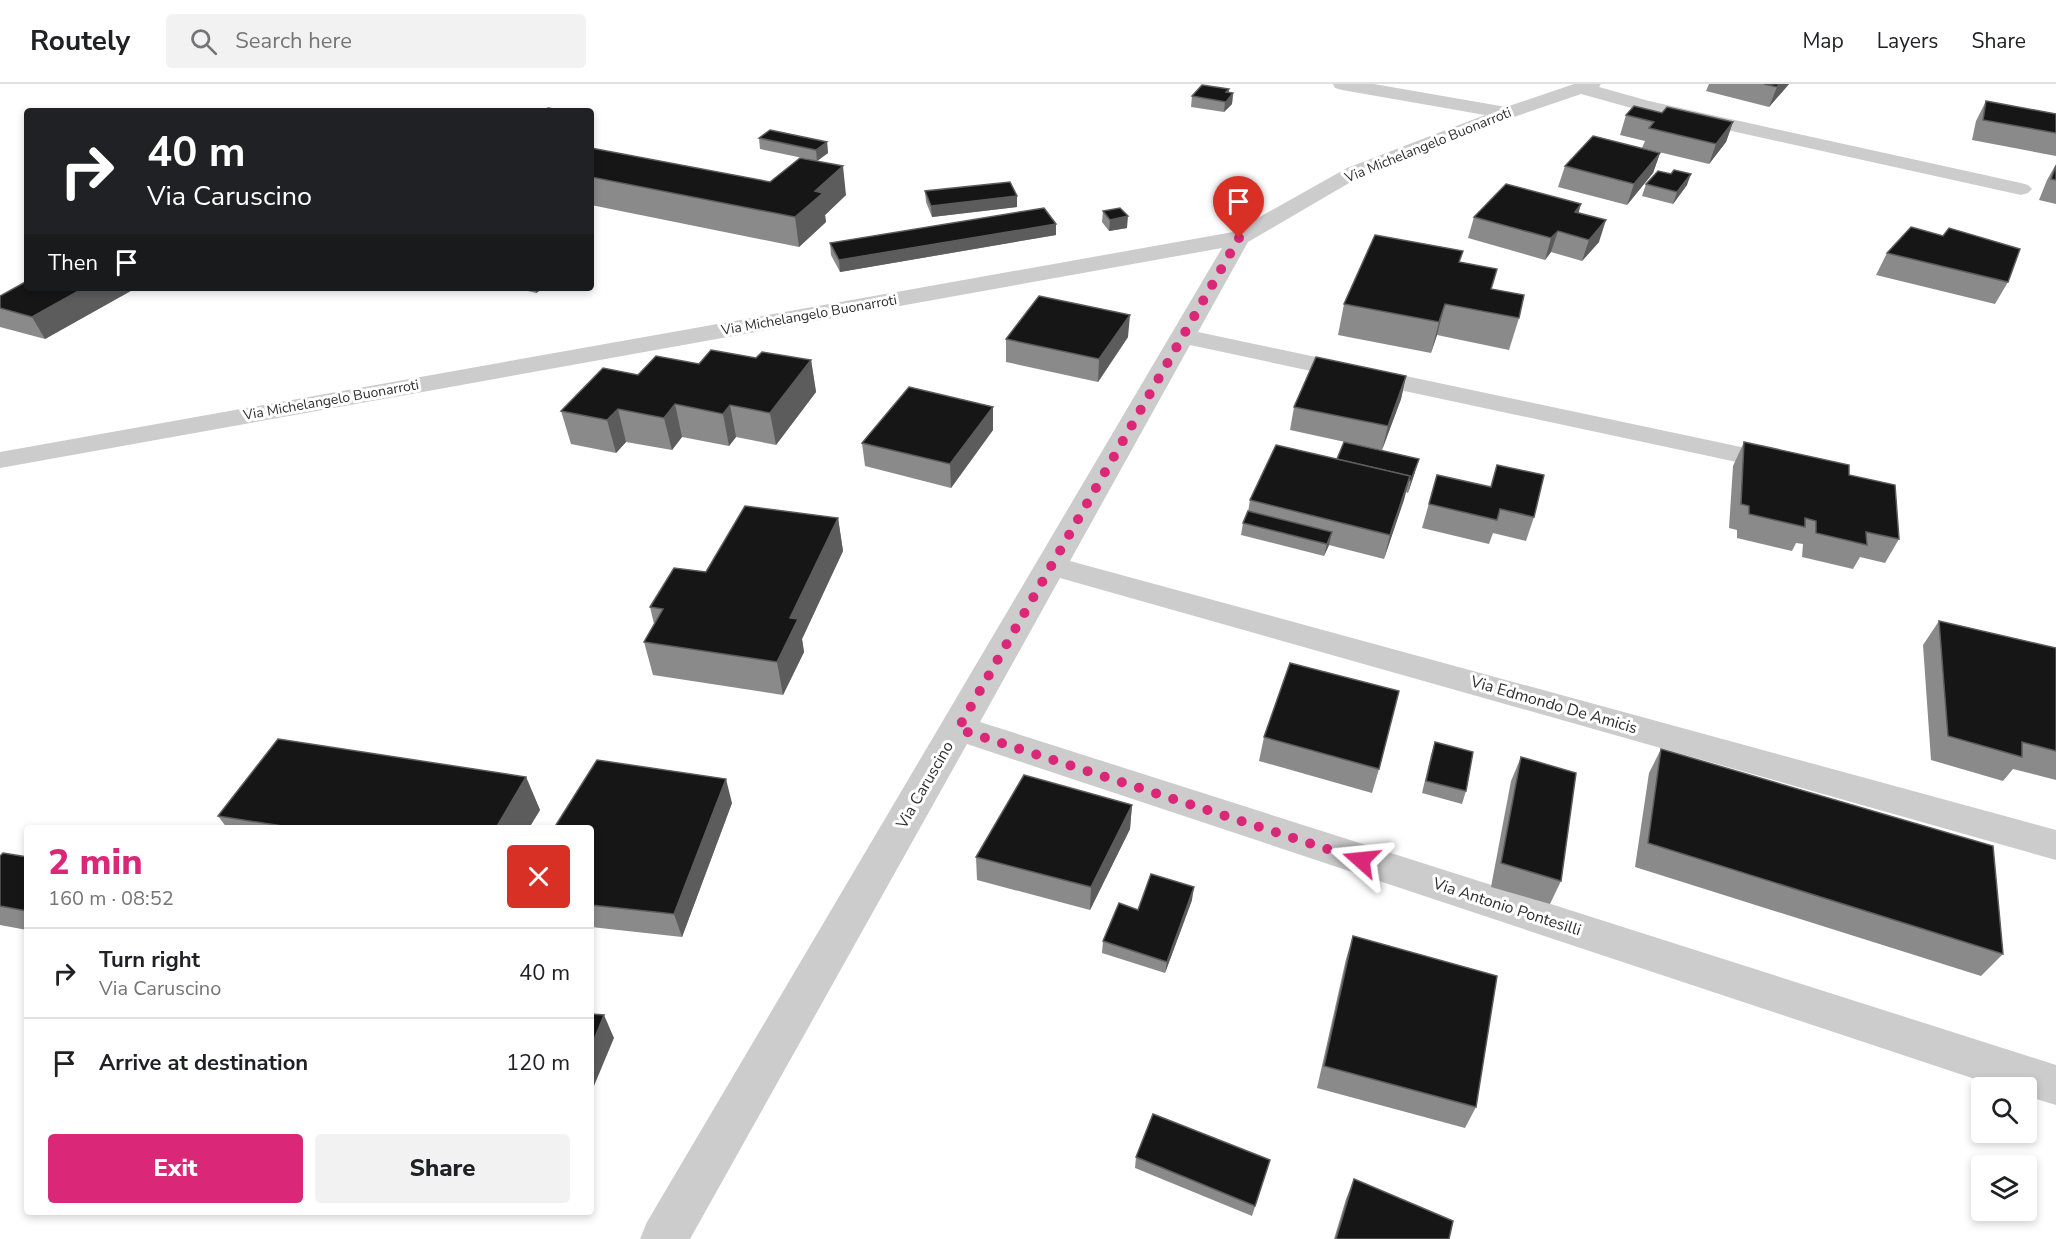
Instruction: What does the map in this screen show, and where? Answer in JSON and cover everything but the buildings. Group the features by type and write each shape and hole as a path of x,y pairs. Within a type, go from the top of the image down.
{"street":[{"path":"1342,84 1507,113"},
{"path":"1586,86 1646,106 2021,189"},
{"name":"Via Michelangelo Buonarroti","path":"0,460 1239,238 1354,172 1507,113 1586,86"},
{"name":"Via Caruscino","path":"664,1239 1239,238"},
{"path":"1183,336 1812,470"},
{"name":"Via Edmondo De Amicis","path":"1052,566 2056,845"},
{"name":"Via Antonio Pontesilli","path":"958,729 2056,1085"}],"route":[{"path":"1239,238 958,729 1361,860"}]}
